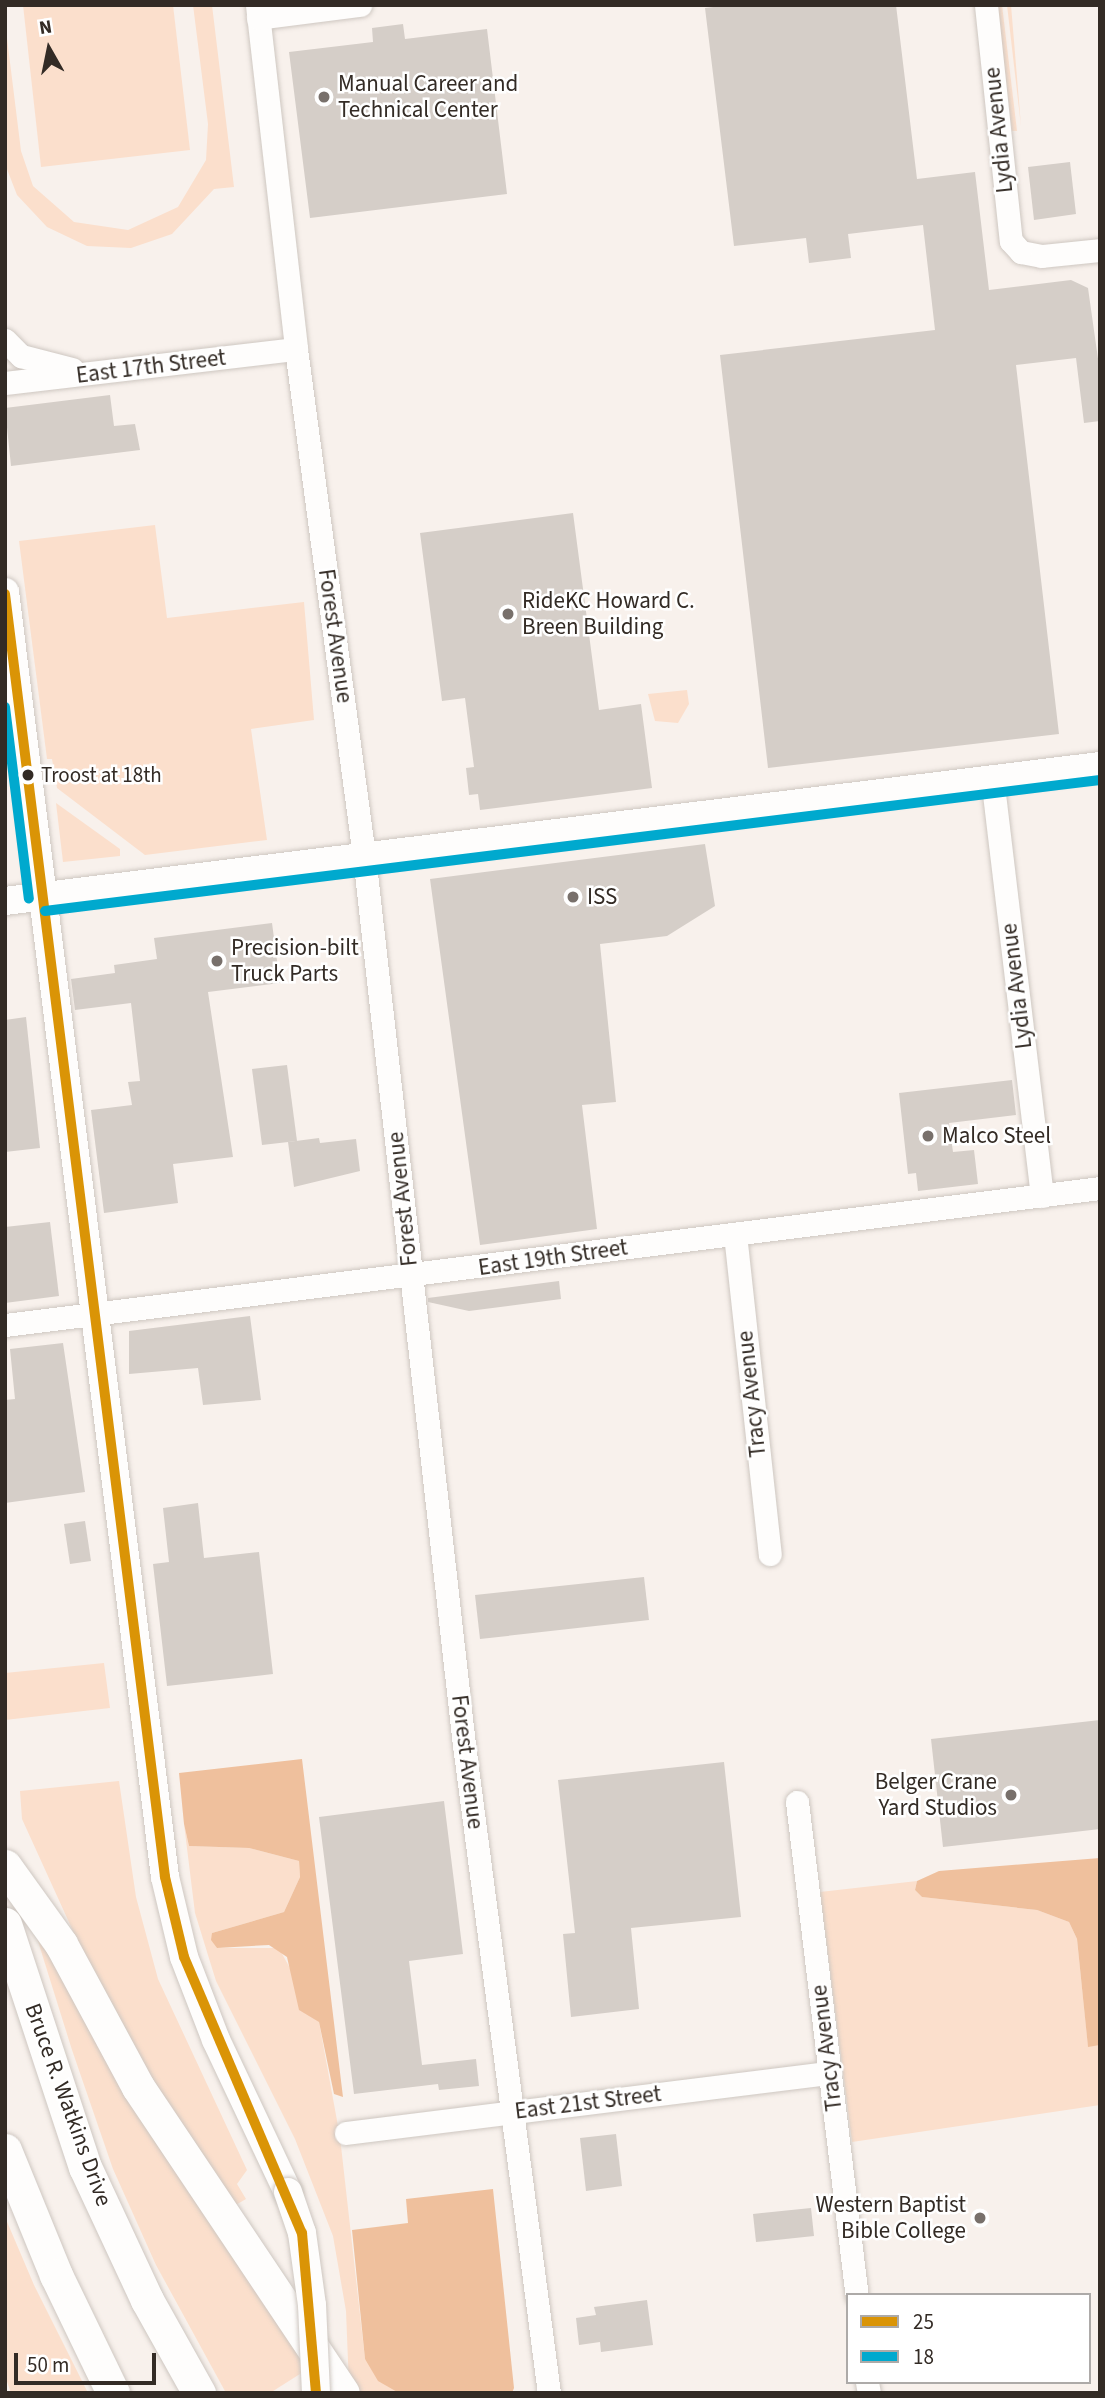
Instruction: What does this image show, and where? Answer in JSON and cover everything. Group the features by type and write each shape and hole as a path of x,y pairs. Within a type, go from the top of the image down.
{"highway":[{"path":"5,1866 61,1944 138,2087 343,2393"},
{"name":"Bruce R. Watkins Drive","path":"5,1924 85,2167 147,2300 199,2393"},
{"path":"5,2150 56,2276 113,2393"}],"main road":[{"path":"5,592 153,1807 184,1957 216,2040 288,2192 302,2233 312,2305 316,2393"},
{"path":"5,901 992,777 1100,766"}],"street":[{"path":"258,11 360,5"},
{"name":"Lydia Avenue","path":"986,5 1011,241 1021,251 1042,256 1100,250"},
{"name":"Forest Avenue","path":"258,11 296,349 364,856 464,1745 550,2393"},
{"path":"5,340 21,355 96,374"},
{"name":"East 17th Street","path":"5,383 296,349"},
{"name":"Lydia Avenue","path":"992,777 1042,1196"},
{"name":"East 19th Street","path":"5,1325 412,1277 1100,1188"},
{"name":"Tracy Avenue","path":"735,1234 770,1554"},
{"name":"Tracy Avenue","path":"797,1801 857,2293"},
{"name":"East 21st Street","path":"346,2133 830,2073"}],"shaded area":[{"path":"23,5 173,5 190,150 41,167"},
{"path":"193,5 212,5 234,187 214,189 172,234 131,248 87,246 47,227 17,195 5,164 5,22 21,151 33,186 74,222 128,230 178,207 206,160 208,124"},
{"path":"997,5 1002,5 1017,131 1012,131"},
{"path":"1007,5 1011,5 1021,126"},
{"path":"155,525 167,618 304,602 314,720 251,729 267,840 145,855 57,788 52,759 47,759 19,541"},
{"path":"687,690 689,704 678,723 655,721 648,694"},
{"path":"56,803 120,849 120,856 63,862"},
{"path":"104,1663 110,1708 5,1720 5,1673"},
{"path":"302,1759 343,2097 334,2094 319,2022 299,2010 287,1957 269,1945 217,1948 211,1940 212,1933 284,1912 300,1877 299,1861 249,1848 189,1846 184,1824 179,1773"},
{"path":"119,1781 136,1897 158,1979 247,2170 237,2184 246,2199 234,2206 156,2088 93,1975 22,1819 20,1791"},
{"path":"184,1824 189,1846 249,1848 299,1861 300,1877 284,1912 212,1933 217,1948 279,1948 319,2022 340,2137 365,2359 399,2393 354,2393 349,2386 346,2311 333,2236 295,2139 216,1981 195,1913"},
{"path":"1100,1858 1100,2045 1088,2047 1077,1939 1069,1922 1037,1910 922,1897 915,1890 917,1881 939,1871"},
{"path":"917,1881 915,1890 922,1897 1037,1910 1069,1922 1077,1939 1088,2046 1100,2045 1100,2105 852,2142 820,1892"},
{"path":"46,1934 311,2367 270,2393 226,2393 156,2265 113,2169 72,2050 37,1938"},
{"path":"493,2189 514,2388 512,2393 399,2393 378,2381 365,2359 352,2230 408,2223 406,2199"},
{"path":"5,2217 34,2285 88,2393 11,2393 5,2376"}],"building":[{"path":"730,5 896,5 917,179 975,172 989,290 1071,280 1088,288 1100,373 1100,421 1084,423 1076,358 1016,365 1059,734 768,768 720,355 935,330 923,225 848,234 851,258 809,263 806,238 734,246 705,8"},
{"path":"403,24 405,39 487,29 507,194 310,218 289,52 373,42 372,28"},
{"path":"1070,162 1076,214 1034,220 1028,167"},
{"path":"110,395 114,426 135,424 140,450 11,466 5,408"},
{"name":"RideKC Howard C. Breen Building","path":"573,513 599,710 641,704 652,788 480,810 478,794 469,795 466,768 474,767 465,698 442,701 420,533"},
{"path":"705,844 715,906 667,936 600,944 616,1102 582,1105 597,1229 480,1245 430,879"},
{"path":"272,923 280,983 208,992 233,1157 173,1164 178,1203 104,1213 91,1110 132,1105 128,1082 140,1081 131,1003 75,1010 71,979 115,973 114,965 157,959 154,938"},
{"path":"26,1017 40,1148 5,1152 5,1020"},
{"path":"287,1065 297,1141 262,1145 252,1069"},
{"name":"Malco Steel","path":"1012,1080 1016,1115 949,1123 953,1152 974,1150 978,1184 918,1191 916,1173 908,1174 899,1093"},
{"path":"319,1138 320,1143 356,1139 360,1171 294,1187 288,1142"},
{"path":"50,1222 59,1296 5,1303 5,1227"},
{"path":"559,1281 561,1299 469,1311 428,1302 428,1298"},
{"path":"250,1316 261,1400 203,1405 198,1368 129,1374 129,1331"},
{"path":"63,1343 85,1492 5,1503 5,1400 15,1399 10,1349"},
{"path":"198,1503 204,1558 259,1552 273,1674 167,1686 153,1564 169,1562 163,1508"},
{"path":"85,1521 91,1561 70,1564 64,1524"},
{"path":"644,1577 649,1620 480,1639 475,1595"},
{"path":"1100,1720 1100,1829 943,1847 931,1739"},
{"path":"724,1762 741,1917 631,1928 639,2009 571,2017 563,1934 575,1933 558,1780"},
{"path":"444,1801 463,1954 409,1961 422,2065 476,2059 479,2086 439,2090 438,2084 354,2094 319,1817"},
{"path":"616,2134 622,2186 586,2191 580,2138"},
{"path":"811,2208 814,2236 756,2242 753,2214"},
{"path":"647,2300 653,2345 601,2352 600,2342 579,2345 576,2318 596,2315 594,2307"}],"transit line":[{"name":"25","path":"5,594 165,1877 184,1957 302,2233 316,2393"},
{"name":"18","path":"5,707 29,899"},
{"name":"18","path":"45,911 1100,780"}],"place":[{"name":"Manual Career and Technical Center","path":"324,97"},
{"name":"RideKC Howard C. Breen Building","path":"508,614"},
{"name":"Troost at 18th","path":"28,775"},
{"name":"ISS","path":"573,897"},
{"name":"Precision-bilt Truck Parts","path":"217,961"},
{"name":"Malco Steel","path":"928,1136"},
{"name":"Belger Crane Yard Studios","path":"1011,1795"},
{"name":"Western Baptist Bible College","path":"980,2218"}]}
